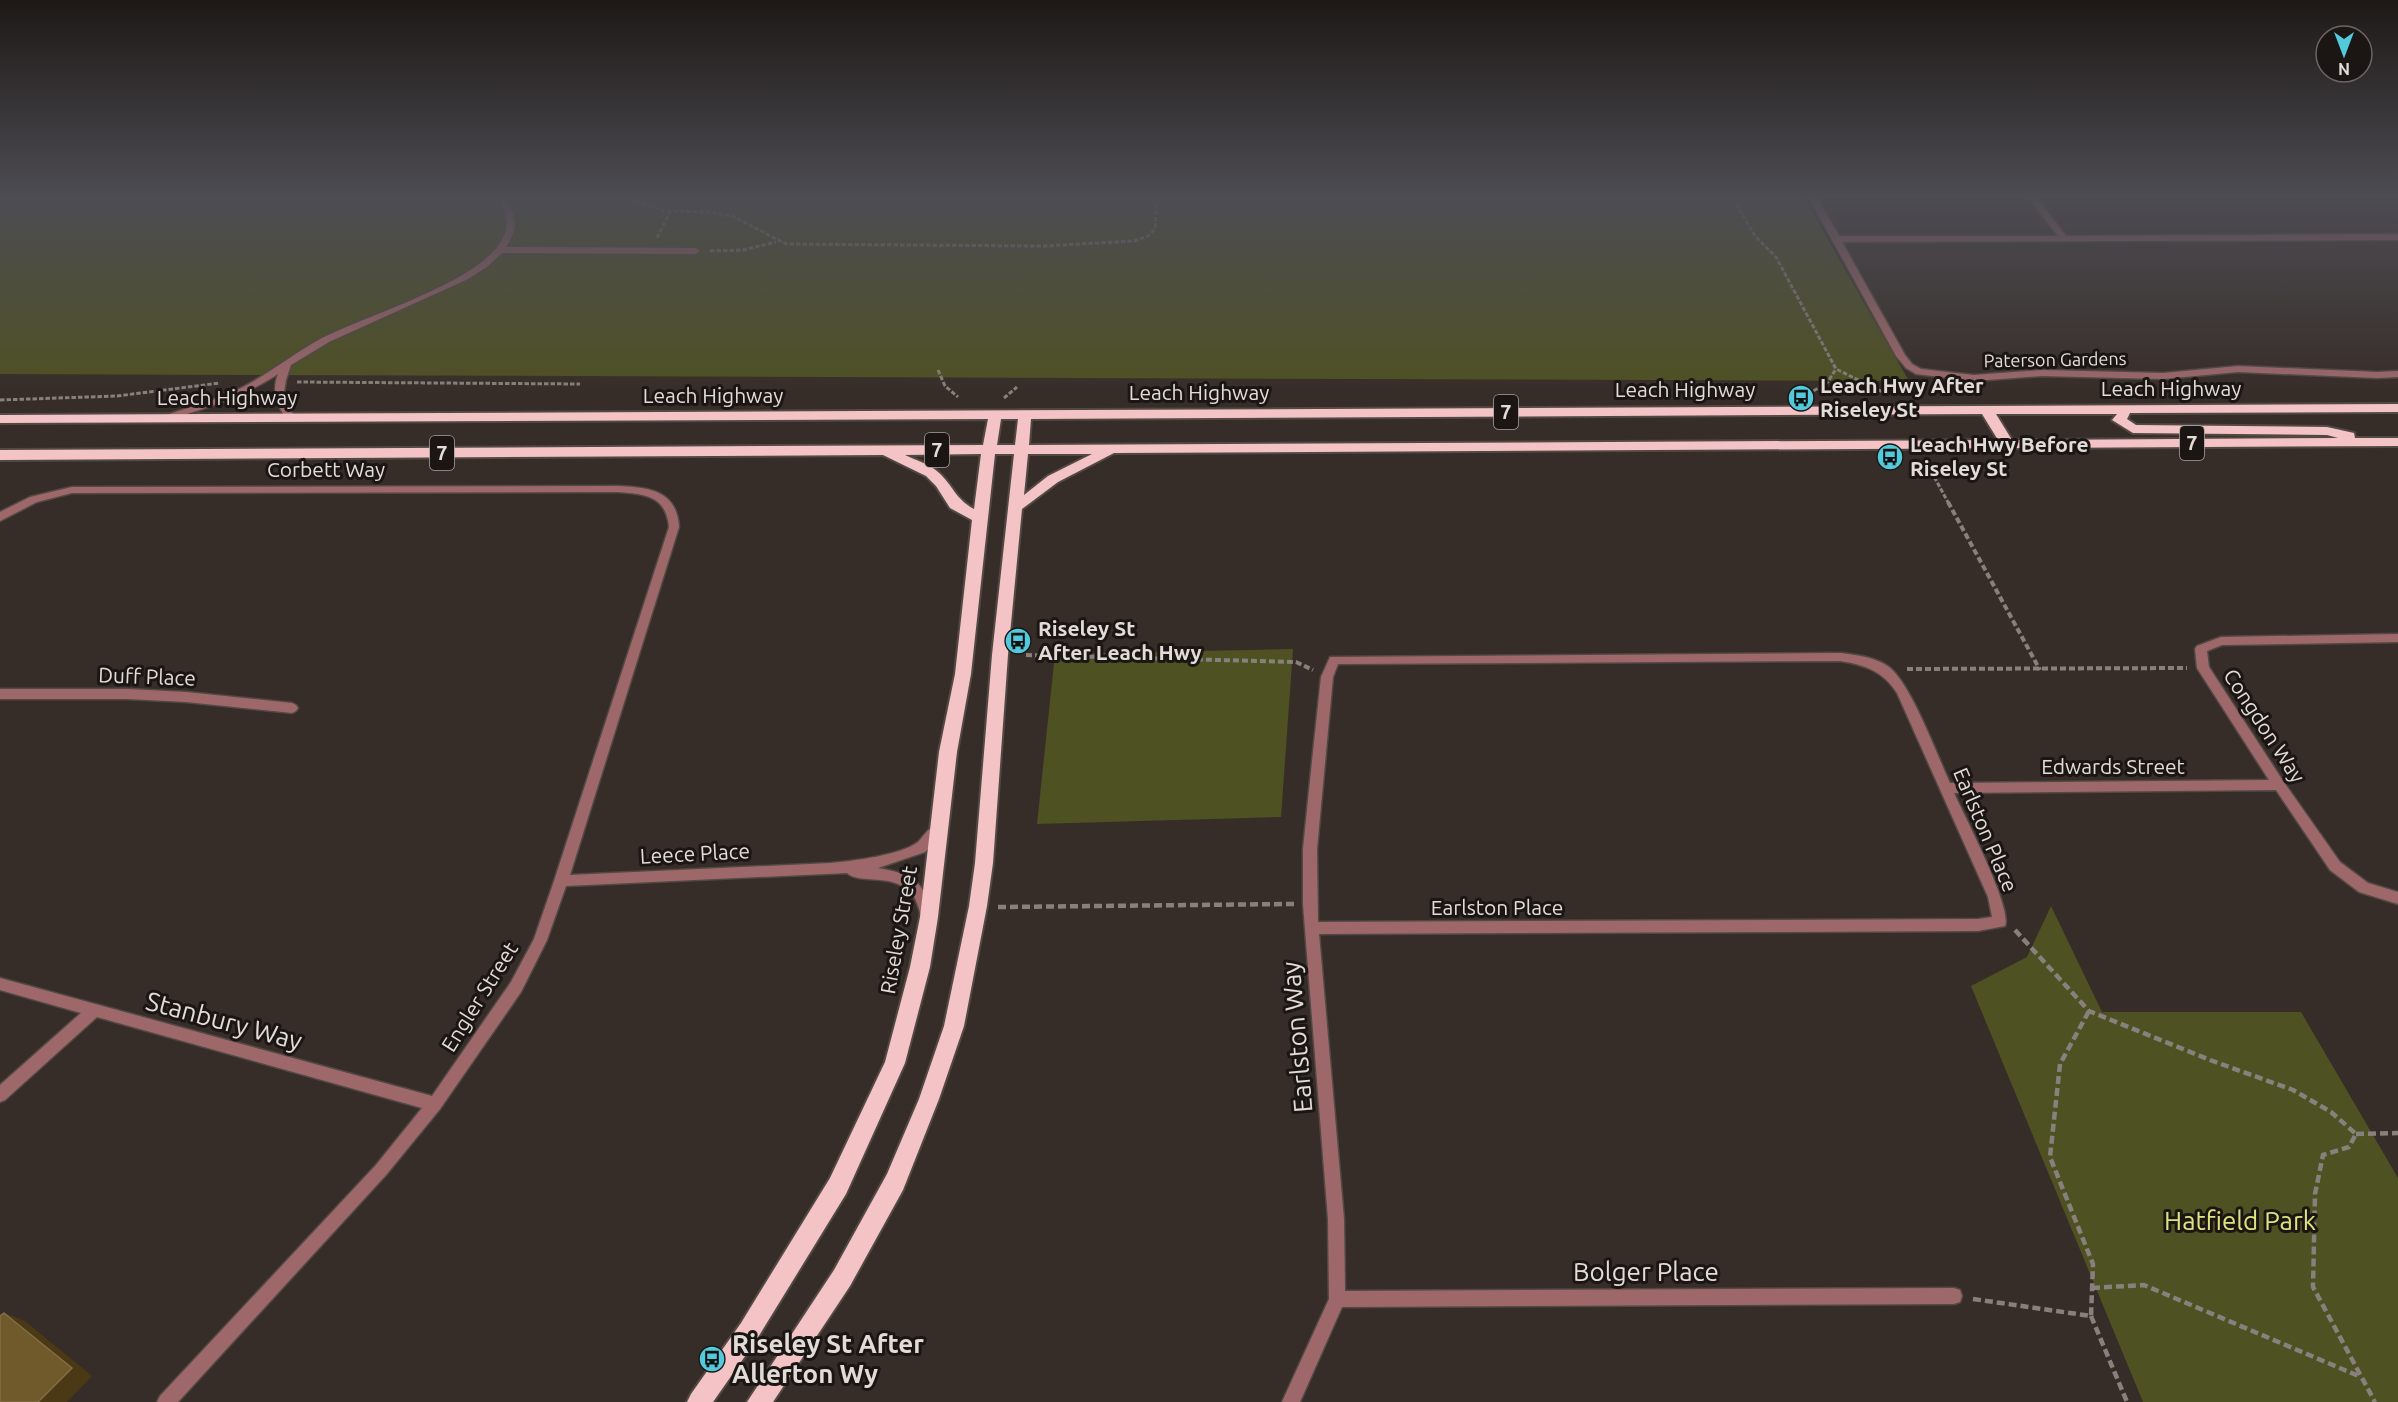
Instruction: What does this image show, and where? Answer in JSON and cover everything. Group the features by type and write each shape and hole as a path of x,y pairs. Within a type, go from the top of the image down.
{"highway":[{"name":"Leach Highway","path":"0,419 2398,408"},
{"path":"1986,409 2008,444"},
{"path":"2126,410 2120,420 2133,429 2327,431 2376,442"},
{"name":"Riseley Street","path":"699,1402 749,1332 838,1186 895,1063 920,966 929,917 948,752 963,674 980,518 995,415"},
{"path":"759,1402 842,1278 895,1182 929,1099 954,1026 978,906 984,863 1014,508 1025,415"},
{"name":"7","path":"0,455 2398,442"},
{"path":"1014,508 1053,479 1112,449"},
{"path":"884,451 931,473 956,505 980,518"}],"street":[{"path":"161,419 233,395 327,339 455,284 488,261"},
{"name":"Paterson Gardens","path":"1849,261 1901,356 1909,366 1919,372 1974,378 2042,373 2163,376 2238,369 2398,374"},
{"path":"287,363 279,382 278,396 291,419"},
{"name":"Corbett Way","path":"0,517 34,499 72,490 617,489 646,492 657,496"},
{"name":"Engler Street","path":"166,1402 315,1244 381,1170 435,1104 516,987 540,940 561,881 674,526 671,508 666,501 657,496"},
{"name":"Congdon Way","path":"2398,638 2222,640 2201,649 2203,668 2335,866 2364,888 2398,898"},
{"name":"Earlston Way","path":"1291,1402 1337,1299 1336,1219 1310,904 1310,849 1327,677 1334,660 1840,657 1871,662 1886,669"},
{"name":"Earlston Place","path":"1312,928 1978,925 2000,922 1995,897 1947,788 1902,692 1886,669"},
{"name":"Duff Place","path":"0,694 128,694 186,697 292,708"},
{"name":"Edwards Street","path":"1947,788 2279,785"},
{"name":"Leece Place","path":"561,881 831,869 872,864 920,848 940,828"},
{"name":"Leece Place","path":"831,869 893,876 917,890 929,917"},
{"name":"Stanbury Way","path":"0,984 435,1104"},
{"path":"0,1095 94,1011"},
{"name":"Bolger Place","path":"1337,1299 1954,1296"}],"path":[{"path":"1778,261 1836,369 1866,386 1886,393"},
{"path":"1808,394 1827,382 1836,369"},
{"path":"938,370 950,393 965,400"},
{"path":"279,382 580,384"},
{"path":"0,400 117,396 190,385 223,383"},
{"path":"1923,456 2040,670"},
{"path":"1026,654 1296,662 1327,677"},
{"path":"1886,669 2203,668"},
{"path":"995,917 996,907 1310,904"},
{"path":"1998,911 2089,1011 2210,1060 2293,1090 2331,1112 2356,1134 2398,1133"},
{"path":"2089,1011 2060,1064 2050,1157 2093,1264 2091,1316 2127,1402"},
{"path":"2356,1134 2349,1147 2323,1155 2315,1194 2313,1287 2375,1402"},
{"path":"2092,1288 2144,1285 2361,1377"},
{"path":"1954,1296 2091,1316"}],"green space":[{"path":"0,261 1840,261 1909,381 0,374"},
{"path":"1293,649 1281,817 1037,824 1055,654"},
{"name":"Hatfield Park","path":"2051,906 2102,1012 2301,1012 2398,1178 2398,1402 2143,1402 1971,986 2027,957"}],"building":[{"path":"4,1313 72,1368 38,1402 0,1402 0,1316"}],"place":[{"name":"Leach Hwy After Riseley St","path":"1801,398"},
{"name":"Leach Hwy Before Riseley St","path":"1890,457"},
{"name":"Riseley St After Leach Hwy","path":"1018,641"},
{"name":"Riseley St After Allerton Wy","path":"712,1359"}]}
